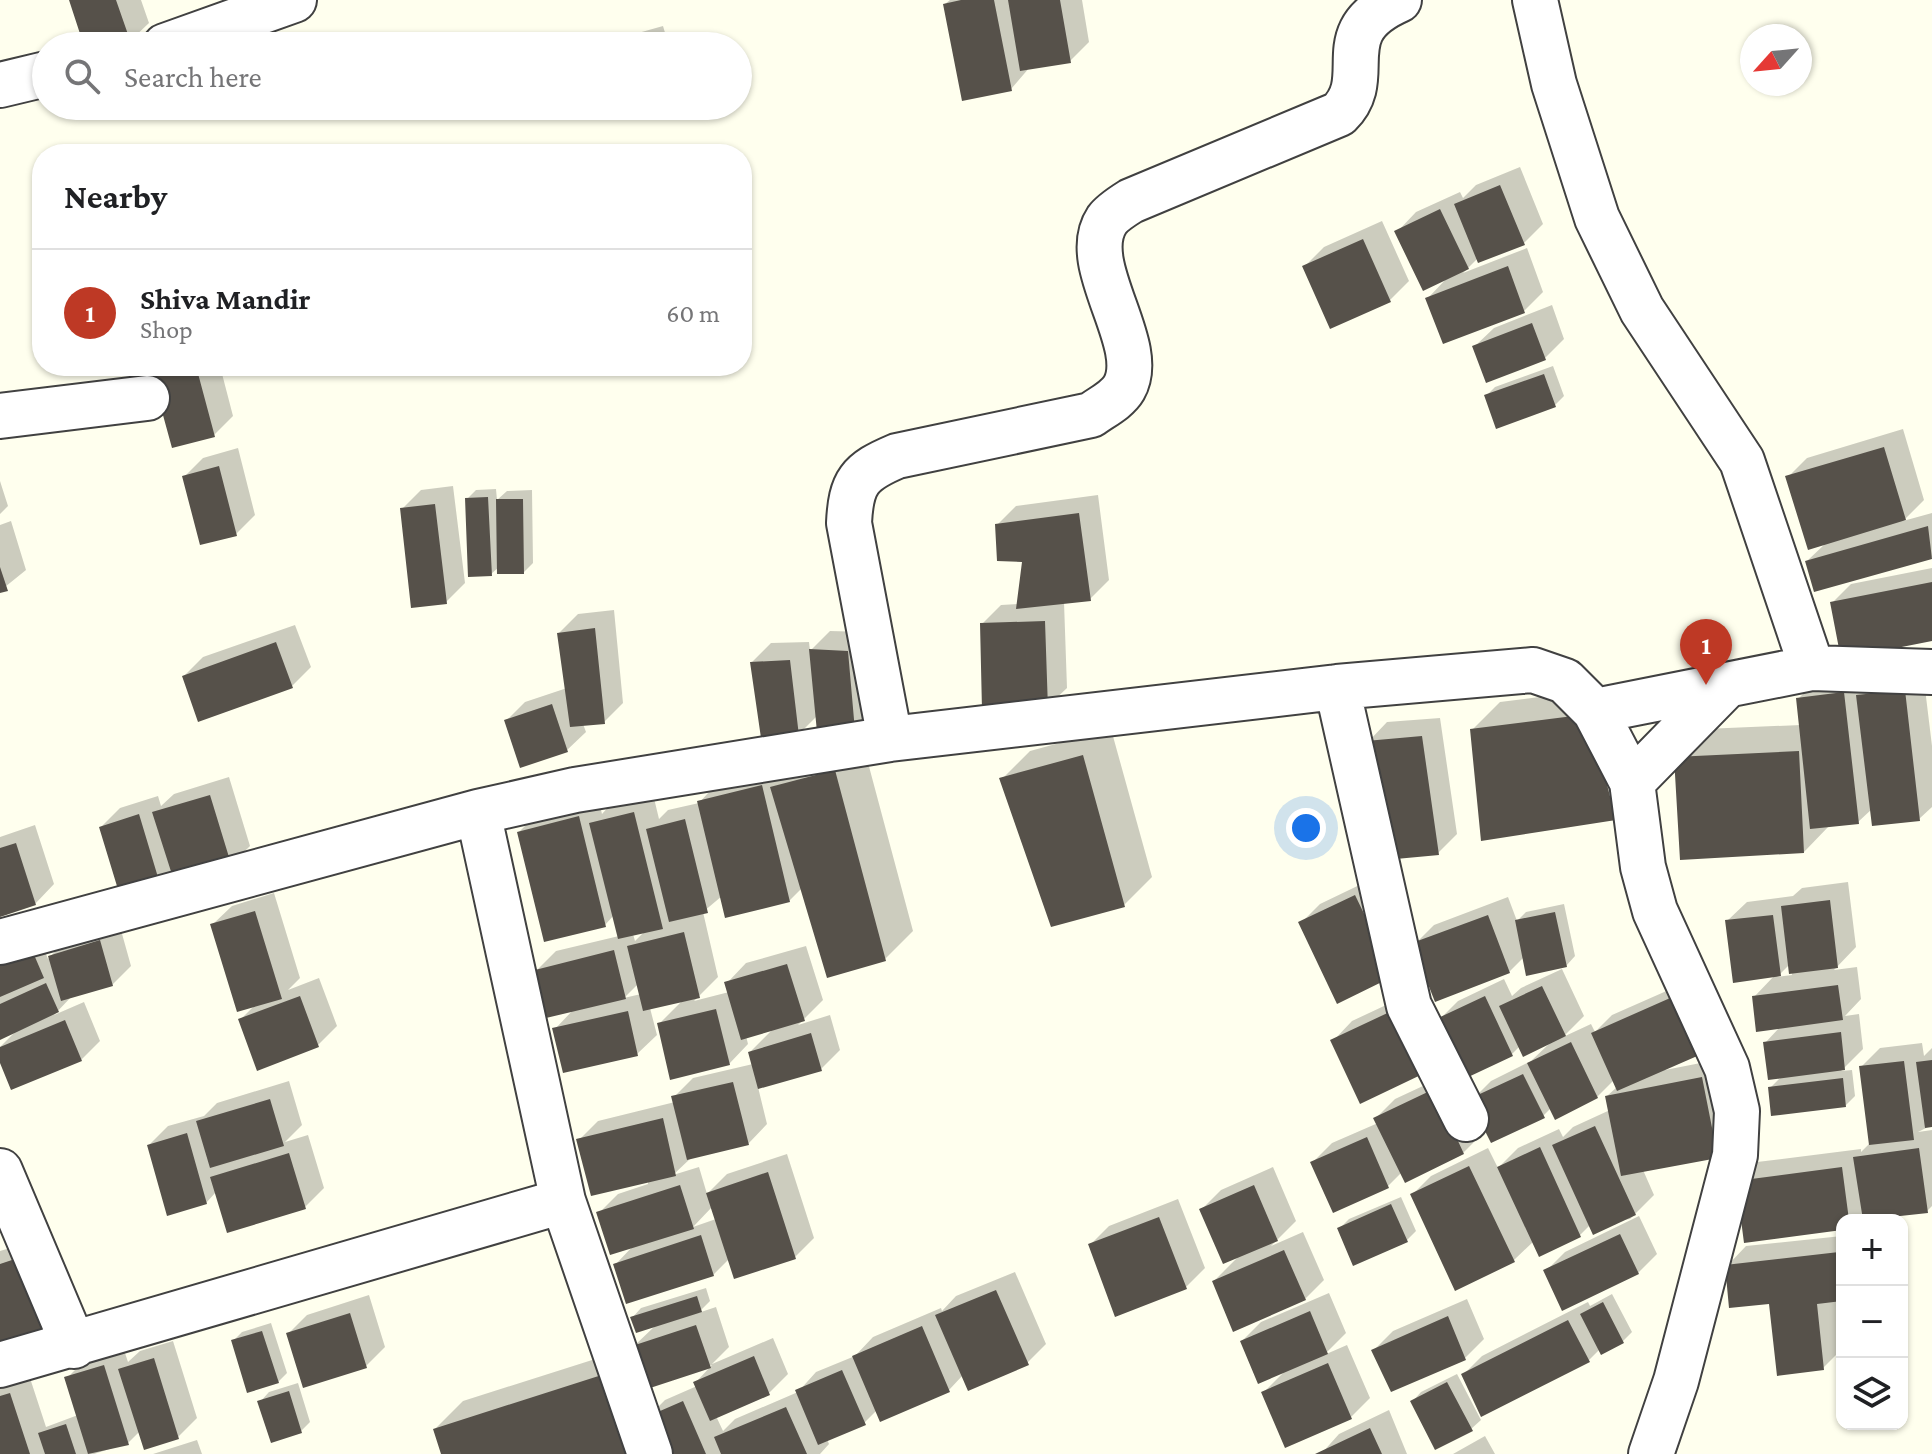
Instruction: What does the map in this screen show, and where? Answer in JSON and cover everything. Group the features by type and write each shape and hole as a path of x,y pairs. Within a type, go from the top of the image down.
{"street":[{"path":"204,32 294,0"},
{"path":"890,739 849,523 851,495 860,478 871,467 897,456 1091,415 1115,399 1128,377 1127,353 1106,276 1100,240 1107,220 1131,201 1339,114 1350,103 1354,93 1357,39 1366,20 1399,0"},
{"path":"1535,0 1554,84 1597,218 1642,310 1742,461 1812,668"},
{"path":"0,85 32,77"},
{"path":"0,416 147,398"},
{"path":"1595,711 1812,668 1932,672"},
{"path":"0,942 478,812 607,784 890,739 1337,687 1533,670 1565,681 1595,711 1632,782 1643,867 1655,911 1727,1068 1737,1111 1735,1155 1676,1381 1651,1454"},
{"path":"1632,782 1727,685"},
{"path":"1337,687 1409,1006 1466,1119"},
{"path":"478,812 563,1201 650,1454"},
{"path":"0,1171 74,1346"},
{"path":"0,1365 74,1346 563,1201"}],"building":[{"path":"69,0 116,0 127,32 79,32"},
{"path":"961,0 994,0 1012,91 962,101 943,4"},
{"path":"1008,0 1060,0 1071,63 1020,71"},
{"path":"1500,185 1525,245 1478,263 1454,204"},
{"path":"1440,209 1469,269 1423,291 1394,231"},
{"path":"1363,239 1391,302 1330,329 1302,266"},
{"path":"1508,266 1525,313 1443,344 1425,298"},
{"path":"1532,323 1546,360 1486,383 1472,346"},
{"path":"1544,374 1556,407 1496,429 1484,395"},
{"path":"152,376 199,376 215,437 172,448"},
{"path":"1884,447 1906,520 1808,550 1785,476"},
{"path":"219,466 237,536 200,545 182,476"},
{"path":"488,497 492,576 468,577 465,498"},
{"path":"496,499 523,499 524,574 497,574"},
{"path":"435,504 447,604 411,608 400,508"},
{"path":"1079,513 1091,601 1016,609 1022,562 997,561 995,524"},
{"path":"1928,526 1932,559 1814,592 1805,561"},
{"path":"0,567 8,591 0,593"},
{"path":"1932,582 1932,641 1841,659 1830,602"},
{"path":"1045,621 1048,709 982,710 980,623"},
{"path":"595,628 605,724 570,727 557,633"},
{"path":"276,642 293,688 198,722 182,676"},
{"path":"809,649 848,651 855,731 817,732"},
{"path":"790,660 799,736 761,738 750,662"},
{"path":"1905,690 1920,821 1872,826 1856,695"},
{"path":"1844,692 1859,824 1810,829 1796,698"},
{"path":"552,704 568,752 520,768 504,720"},
{"path":"1589,714 1616,820 1481,841 1470,729"},
{"path":"1422,736 1439,855 1385,860 1366,741"},
{"path":"1799,751 1804,853 1680,860 1674,757"},
{"path":"1083,755 1125,907 1051,927 999,778"},
{"path":"835,770 886,961 827,978 770,787"},
{"path":"762,785 790,902 725,918 697,801"},
{"path":"210,795 232,867 175,884 152,812"},
{"path":"634,812 663,929 618,939 589,823"},
{"path":"139,814 160,884 120,896 99,827"},
{"path":"579,816 606,927 544,942 517,832"},
{"path":"685,819 708,913 669,922 646,829"},
{"path":"16,843 36,905 0,917 0,848"},
{"path":"1355,895 1394,976 1337,1004 1298,922"},
{"path":"1830,900 1838,968 1789,974 1781,906"},
{"path":"255,911 282,999 237,1012 210,924"},
{"path":"1555,912 1567,967 1526,976 1515,920"},
{"path":"1488,915 1510,973 1435,1002 1412,943"},
{"path":"1773,915 1781,976 1733,983 1725,920"},
{"path":"684,932 700,998 643,1011 627,946"},
{"path":"100,940 113,986 61,1001 48,956"},
{"path":"32,950 44,978 0,997 0,963"},
{"path":"614,950 626,999 546,1018 535,970"},
{"path":"787,964 805,1021 741,1040 724,982"},
{"path":"46,983 59,1012 0,1040 0,1004"},
{"path":"1838,985 1843,1020 1756,1032 1752,996"},
{"path":"1542,986 1566,1036 1523,1057 1499,1006"},
{"path":"1686,991 1711,1050 1617,1091 1591,1033"},
{"path":"300,996 319,1047 257,1071 238,1019"},
{"path":"1485,996 1513,1056 1464,1079 1436,1019"},
{"path":"716,1009 730,1065 670,1080 657,1023"},
{"path":"1396,1009 1427,1072 1360,1104 1330,1040"},
{"path":"628,1011 638,1056 563,1073 552,1028"},
{"path":"65,1020 82,1061 11,1090 0,1063 0,1047"},
{"path":"1841,1032 1845,1070 1768,1080 1763,1042"},
{"path":"811,1033 822,1071 758,1089 748,1052"},
{"path":"1571,1042 1598,1098 1555,1120 1527,1063"},
{"path":"1932,1060 1932,1127 1925,1128 1916,1062"},
{"path":"1904,1061 1914,1140 1869,1145 1859,1066"},
{"path":"1523,1074 1545,1118 1491,1143 1469,1099"},
{"path":"1702,1077 1718,1158 1621,1176 1605,1096"},
{"path":"1843,1078 1846,1107 1771,1116 1768,1087"},
{"path":"733,1082 749,1145 687,1160 671,1096"},
{"path":"1434,1089 1464,1154 1405,1183 1373,1118"},
{"path":"270,1099 284,1146 210,1168 196,1121"},
{"path":"663,1118 676,1176 591,1196 576,1139"},
{"path":"1595,1126 1636,1215 1593,1235 1552,1145"},
{"path":"187,1133 207,1204 167,1216 147,1145"},
{"path":"1367,1137 1389,1188 1333,1213 1310,1162"},
{"path":"1540,1147 1581,1237 1539,1257 1497,1167"},
{"path":"1919,1148 1928,1213 1862,1214 1853,1157"},
{"path":"289,1153 306,1209 227,1233 210,1177"},
{"path":"1469,1166 1515,1262 1455,1291 1410,1194"},
{"path":"1842,1167 1848,1214 1836,1214 1836,1231 1744,1243 1736,1181"},
{"path":"768,1172 796,1259 734,1279 706,1193"},
{"path":"680,1185 694,1229 610,1255 596,1212"},
{"path":"1254,1185 1278,1241 1223,1264 1199,1209"},
{"path":"1391,1204 1408,1242 1353,1266 1337,1228"},
{"path":"1159,1217 1187,1289 1115,1317 1088,1244"},
{"path":"1620,1234 1639,1274 1562,1311 1543,1270"},
{"path":"701,1235 714,1276 626,1304 613,1264"},
{"path":"1284,1250 1306,1300 1233,1332 1212,1281"},
{"path":"1836,1252 1836,1302 1817,1304 1824,1370 1777,1376 1769,1304 1729,1308 1725,1265"},
{"path":"21,1257 44,1331 0,1344 0,1264"},
{"path":"996,1290 1029,1365 968,1391 935,1315"},
{"path":"697,1296 702,1312 636,1333 630,1317"},
{"path":"1603,1302 1624,1343 1601,1355 1580,1314"},
{"path":"1310,1311 1328,1354 1258,1384 1240,1341"},
{"path":"350,1313 367,1368 303,1388 286,1333"},
{"path":"1448,1316 1466,1360 1391,1392 1371,1350"},
{"path":"1568,1320 1590,1362 1481,1417 1461,1374"},
{"path":"696,1325 711,1368 647,1389 632,1346"},
{"path":"922,1326 950,1392 880,1422 852,1356"},
{"path":"262,1331 279,1383 247,1393 231,1340"},
{"path":"754,1356 770,1395 710,1421 693,1382"},
{"path":"154,1358 179,1439 144,1450 118,1369"},
{"path":"1328,1363 1352,1419 1285,1448 1261,1392"},
{"path":"104,1365 129,1445 88,1454 64,1377"},
{"path":"842,1370 866,1425 818,1445 795,1390"},
{"path":"608,1373 634,1454 441,1454 433,1429"},
{"path":"1447,1382 1473,1431 1435,1450 1410,1401"},
{"path":"289,1391 302,1433 271,1443 257,1401"},
{"path":"10,1393 30,1454 0,1454 0,1396"},
{"path":"683,1401 706,1454 659,1454 644,1418"},
{"path":"786,1407 807,1454 721,1454 714,1437"},
{"path":"66,1424 76,1454 45,1454 38,1433"},
{"path":"1370,1428 1382,1454 1315,1454"}],"place":[{"name":"Shiva Mandir","path":"1706,685"}]}
